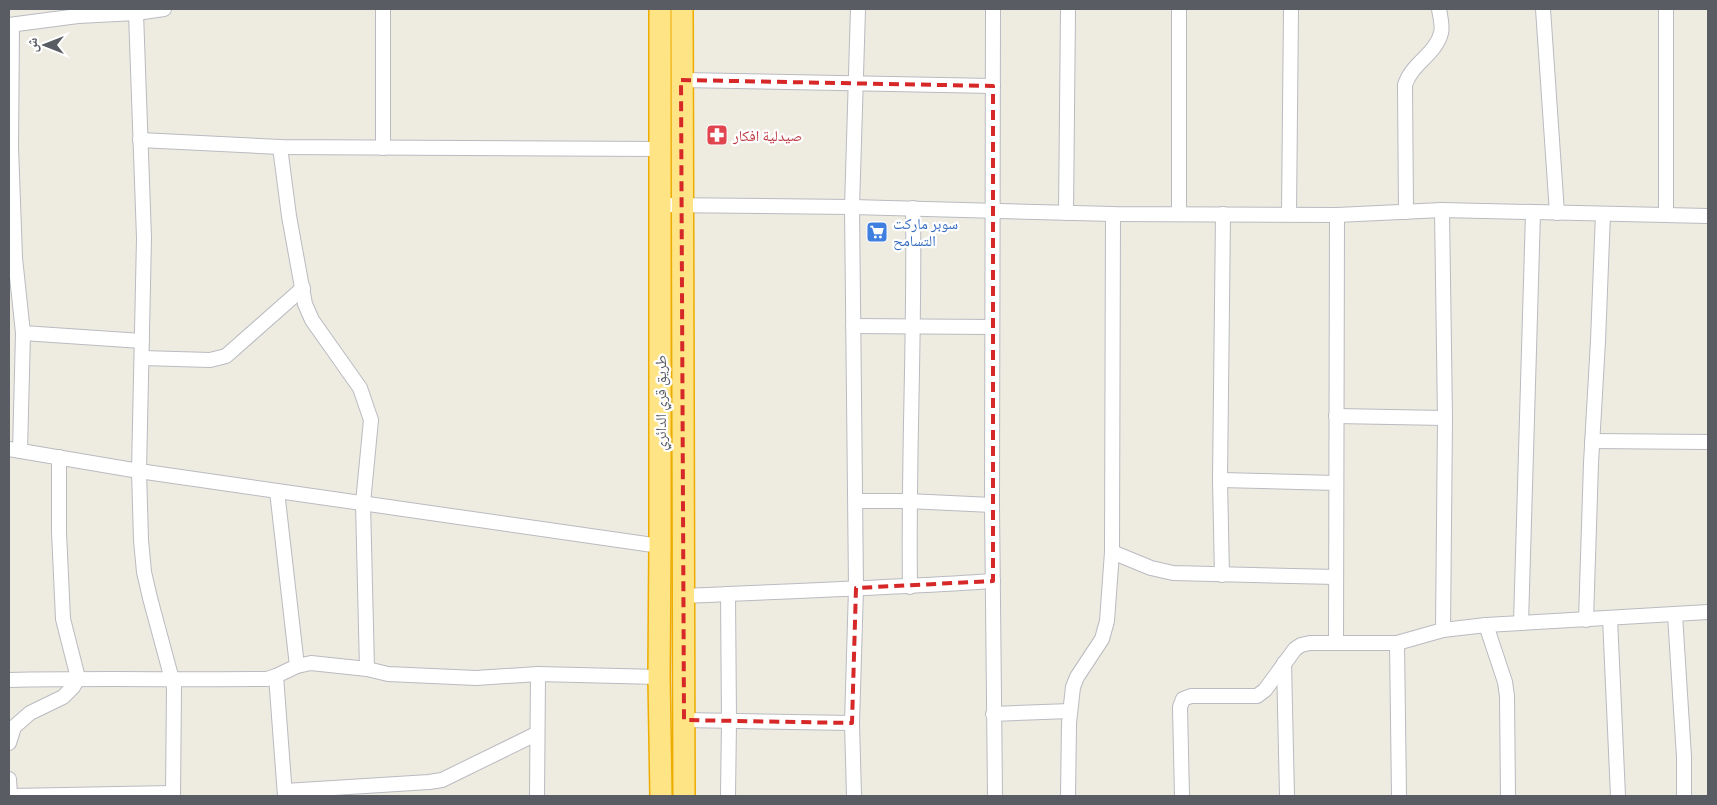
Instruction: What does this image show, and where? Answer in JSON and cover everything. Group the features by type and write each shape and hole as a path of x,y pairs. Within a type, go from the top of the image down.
{"highway":[{"name":"طريق قري الدائري","path":"660,9 659,677 661,796"},
{"name":"طريق قري الدائري","path":"682,9 684,796"}],"street":[{"path":"164,9 136,13 77,12 10,25 12,259 23,333 15,450 139,471 660,546"},
{"path":"383,9 383,148"},
{"path":"854,796 852,723 856,588 856,501 852,207 858,9"},
{"path":"993,9 992,504 995,796"},
{"path":"1066,212 1068,9"},
{"path":"1179,9 1179,214"},
{"path":"1289,214 1291,9"},
{"path":"1406,212 1405,86 1408,76 1439,40 1442,31 1439,9"},
{"path":"1543,9 1557,214"},
{"path":"1666,9 1666,214"},
{"path":"9,779 10,796 173,795 175,704 172,681 144,572 141,540 139,471 144,238 136,13"},
{"path":"681,80 993,86"},
{"path":"140,140 280,147 660,149"},
{"path":"280,147 289,216 305,304 312,320 360,388 371,420 363,503 367,669"},
{"path":"660,205 912,208 1114,214 1337,215 1442,210 1708,216"},
{"path":"910,587 908,500 914,266 912,208"},
{"path":"1442,210 1445,418 1442,630"},
{"path":"1521,623 1533,213"},
{"path":"1068,796 1070,711 1073,687 1105,631 1112,552 1114,214"},
{"path":"1222,575 1220,480 1223,214"},
{"path":"1586,620 1592,441 1604,214"},
{"path":"1336,643 1337,215"},
{"path":"142,358 210,360 226,356 303,288"},
{"path":"853,326 992,327"},
{"path":"23,333 142,341"},
{"path":"1336,416 1445,418"},
{"path":"1592,441 1708,442"},
{"path":"9,743 14,727 30,713 63,697 74,687 78,678 63,619 58,532 59,457"},
{"path":"1220,480 1336,483"},
{"path":"277,491 297,666"},
{"path":"856,501 908,500 992,504"},
{"path":"1112,552 1160,571 1222,575 1336,577"},
{"path":"684,596 910,587 993,581"},
{"path":"728,594 728,796"},
{"path":"1182,796 1180,707 1183,699 1191,696 1256,696 1265,690 1295,649 1301,645 1310,643 1397,643 1442,630 1486,625 1708,612"},
{"path":"1675,615 1684,757 1684,796"},
{"path":"1610,618 1618,796"},
{"path":"1486,625 1505,682 1507,696 1508,796"},
{"path":"1397,643 1398,796"},
{"path":"9,680 78,678 172,681 267,679 297,666 310,663 367,669 388,674 476,678 538,674 659,677"},
{"path":"1284,663 1287,796"},
{"path":"537,796 536,734 538,674"},
{"path":"276,676 285,794 442,780 536,734"},
{"path":"993,714 1070,711"},
{"path":"684,720 852,723"}],"highlighted area":[{"path":"681,80 993,86 993,581 856,588 852,723 684,720"}],"place":[{"name":"صيدلية افكار","path":"717,135"},
{"name":"سوبر ماركت التسامح","path":"877,232"}]}
